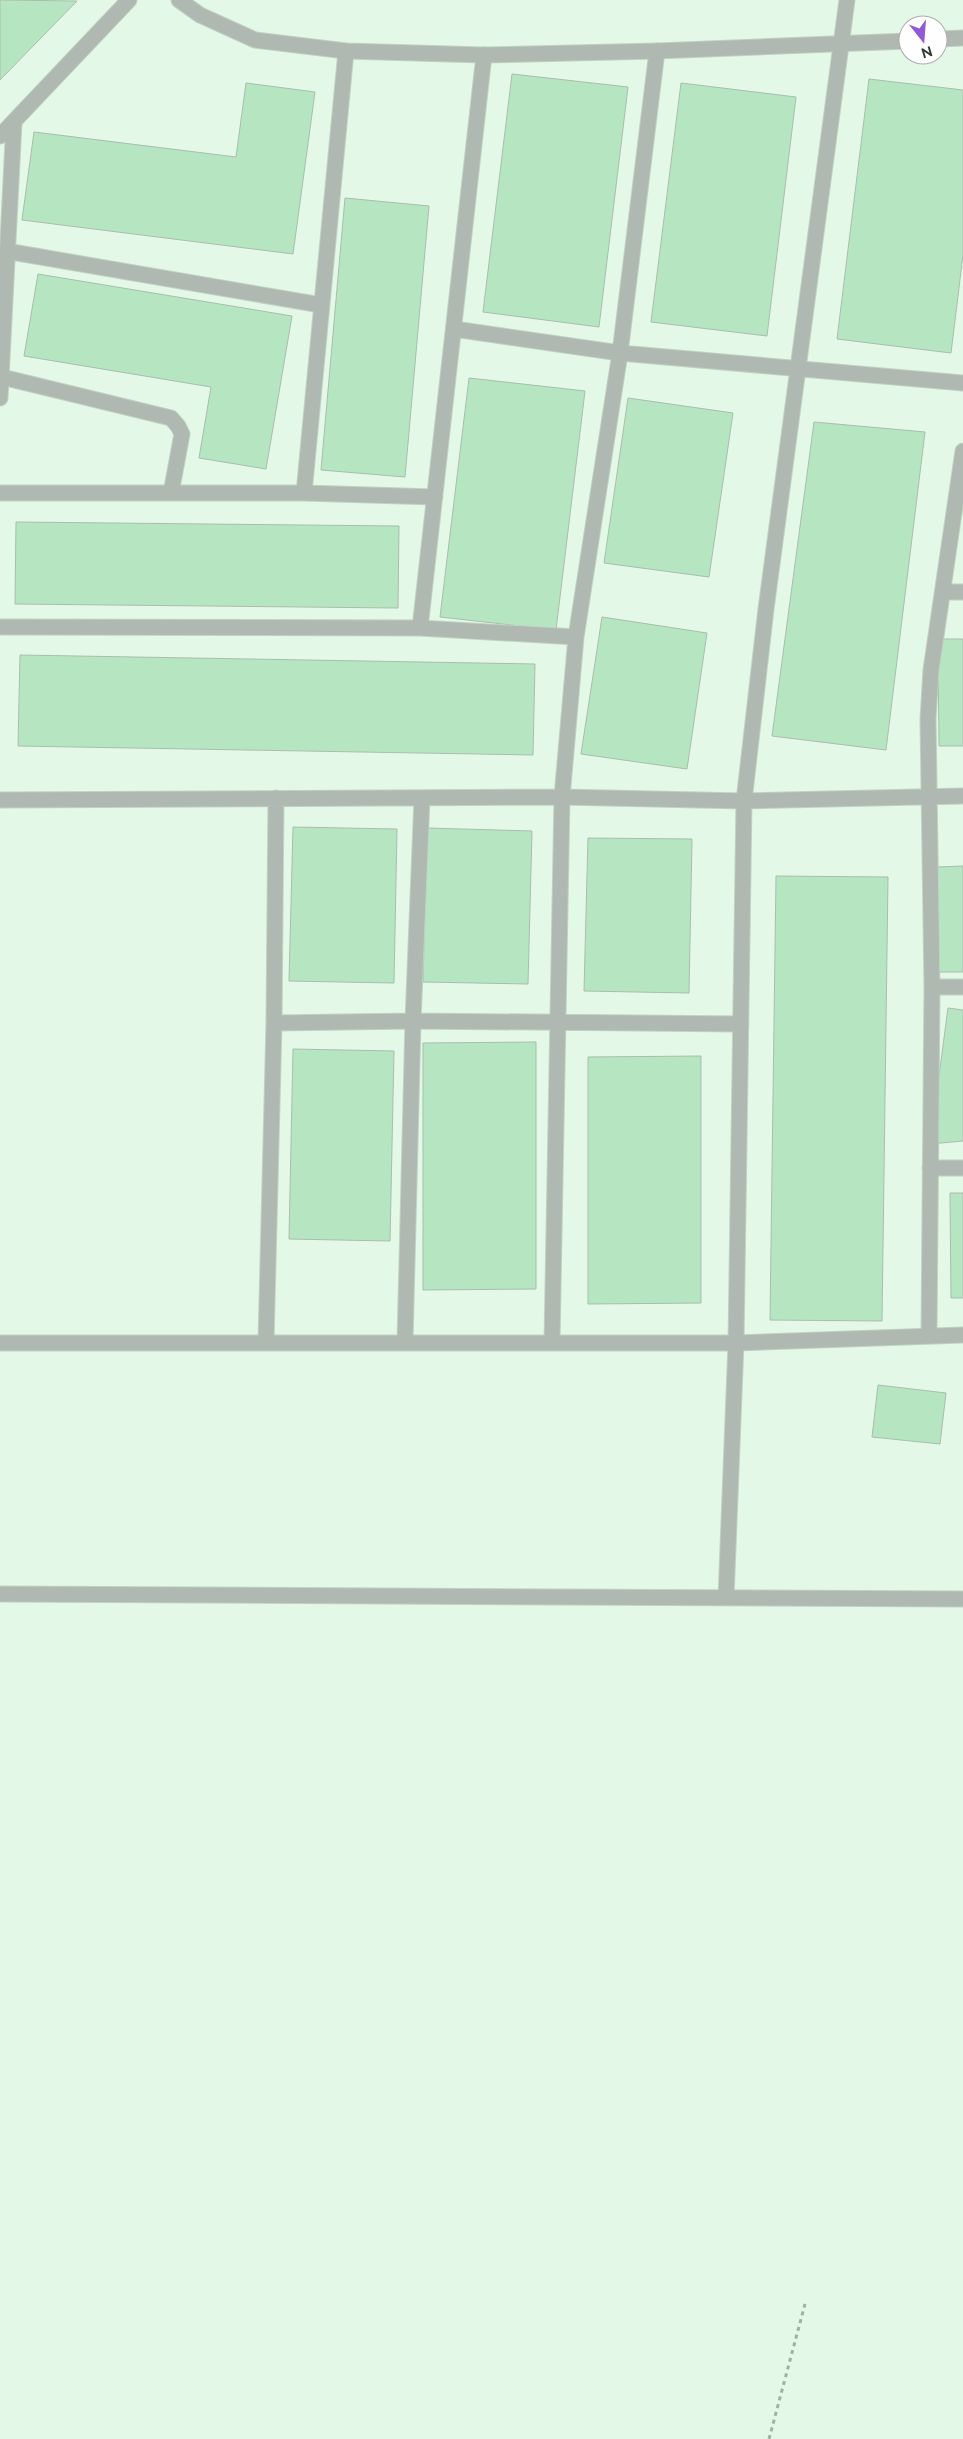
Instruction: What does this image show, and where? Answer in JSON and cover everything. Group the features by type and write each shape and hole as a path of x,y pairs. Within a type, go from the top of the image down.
{"street":[{"path":"0,136 129,0"},
{"path":"178,0 200,15 255,40 346,51 484,55 656,51 898,41"},
{"path":"726,1598 736,1343 744,801 766,609 847,0"},
{"path":"948,39 963,38"},
{"path":"304,493 346,51"},
{"path":"552,1342 562,796 576,637 620,353 656,51"},
{"path":"420,628 484,55"},
{"path":"0,398 14,122"},
{"path":"6,251 321,305"},
{"path":"454,328 620,353 963,383"},
{"path":"2,377 171,418 182,434 171,493"},
{"path":"929,1335 932,987 928,719 931,670 944,592 963,451"},
{"path":"0,493 304,493 436,497"},
{"path":"944,592 963,592"},
{"path":"0,628 420,628 576,637"},
{"path":"0,800 562,796 744,801 963,796"},
{"path":"266,1342 274,1023 276,798"},
{"path":"405,1342 413,1021 422,798"},
{"path":"932,987 963,986"},
{"path":"274,1023 413,1021 742,1024"},
{"path":"930,1168 963,1168"},
{"path":"0,1343 736,1343 963,1335"},
{"path":"0,1594 963,1599"}],"path":[{"path":"769,2439 805,2304"}],"building":[{"path":"0,0 77,1 0,80"},
{"path":"512,74 628,87 599,327 483,312"},
{"path":"869,79 963,90 963,255 951,353 837,339"},
{"path":"246,83 315,92 293,254 22,220 34,132 236,157"},
{"path":"681,83 796,97 767,336 651,322"},
{"path":"345,198 429,206 405,477 321,470"},
{"path":"38,274 292,316 266,469 199,458 211,387 24,356"},
{"path":"469,378 585,391 556,630 440,617"},
{"path":"628,398 733,413 709,577 604,563"},
{"path":"814,422 925,432 886,750 772,736"},
{"path":"16,522 399,526 398,608 15,604"},
{"path":"602,617 707,633 687,769 581,754"},
{"path":"938,639 963,639 963,746 939,746"},
{"path":"20,655 535,664 533,755 18,746"},
{"path":"293,827 397,829 394,983 289,981"},
{"path":"427,828 532,831 528,984 423,982"},
{"path":"588,838 692,839 689,993 584,991"},
{"path":"963,866 963,972 939,972 937,867"},
{"path":"776,876 888,877 882,1321 770,1320"},
{"path":"948,1008 963,1010 963,1141 930,1144"},
{"path":"536,1042 536,1289 423,1290 423,1043"},
{"path":"293,1049 394,1051 390,1241 289,1239"},
{"path":"701,1056 701,1303 588,1304 588,1057"},
{"path":"950,1193 963,1193 963,1298 951,1298"},
{"path":"878,1385 946,1393 940,1444 872,1437"}]}
